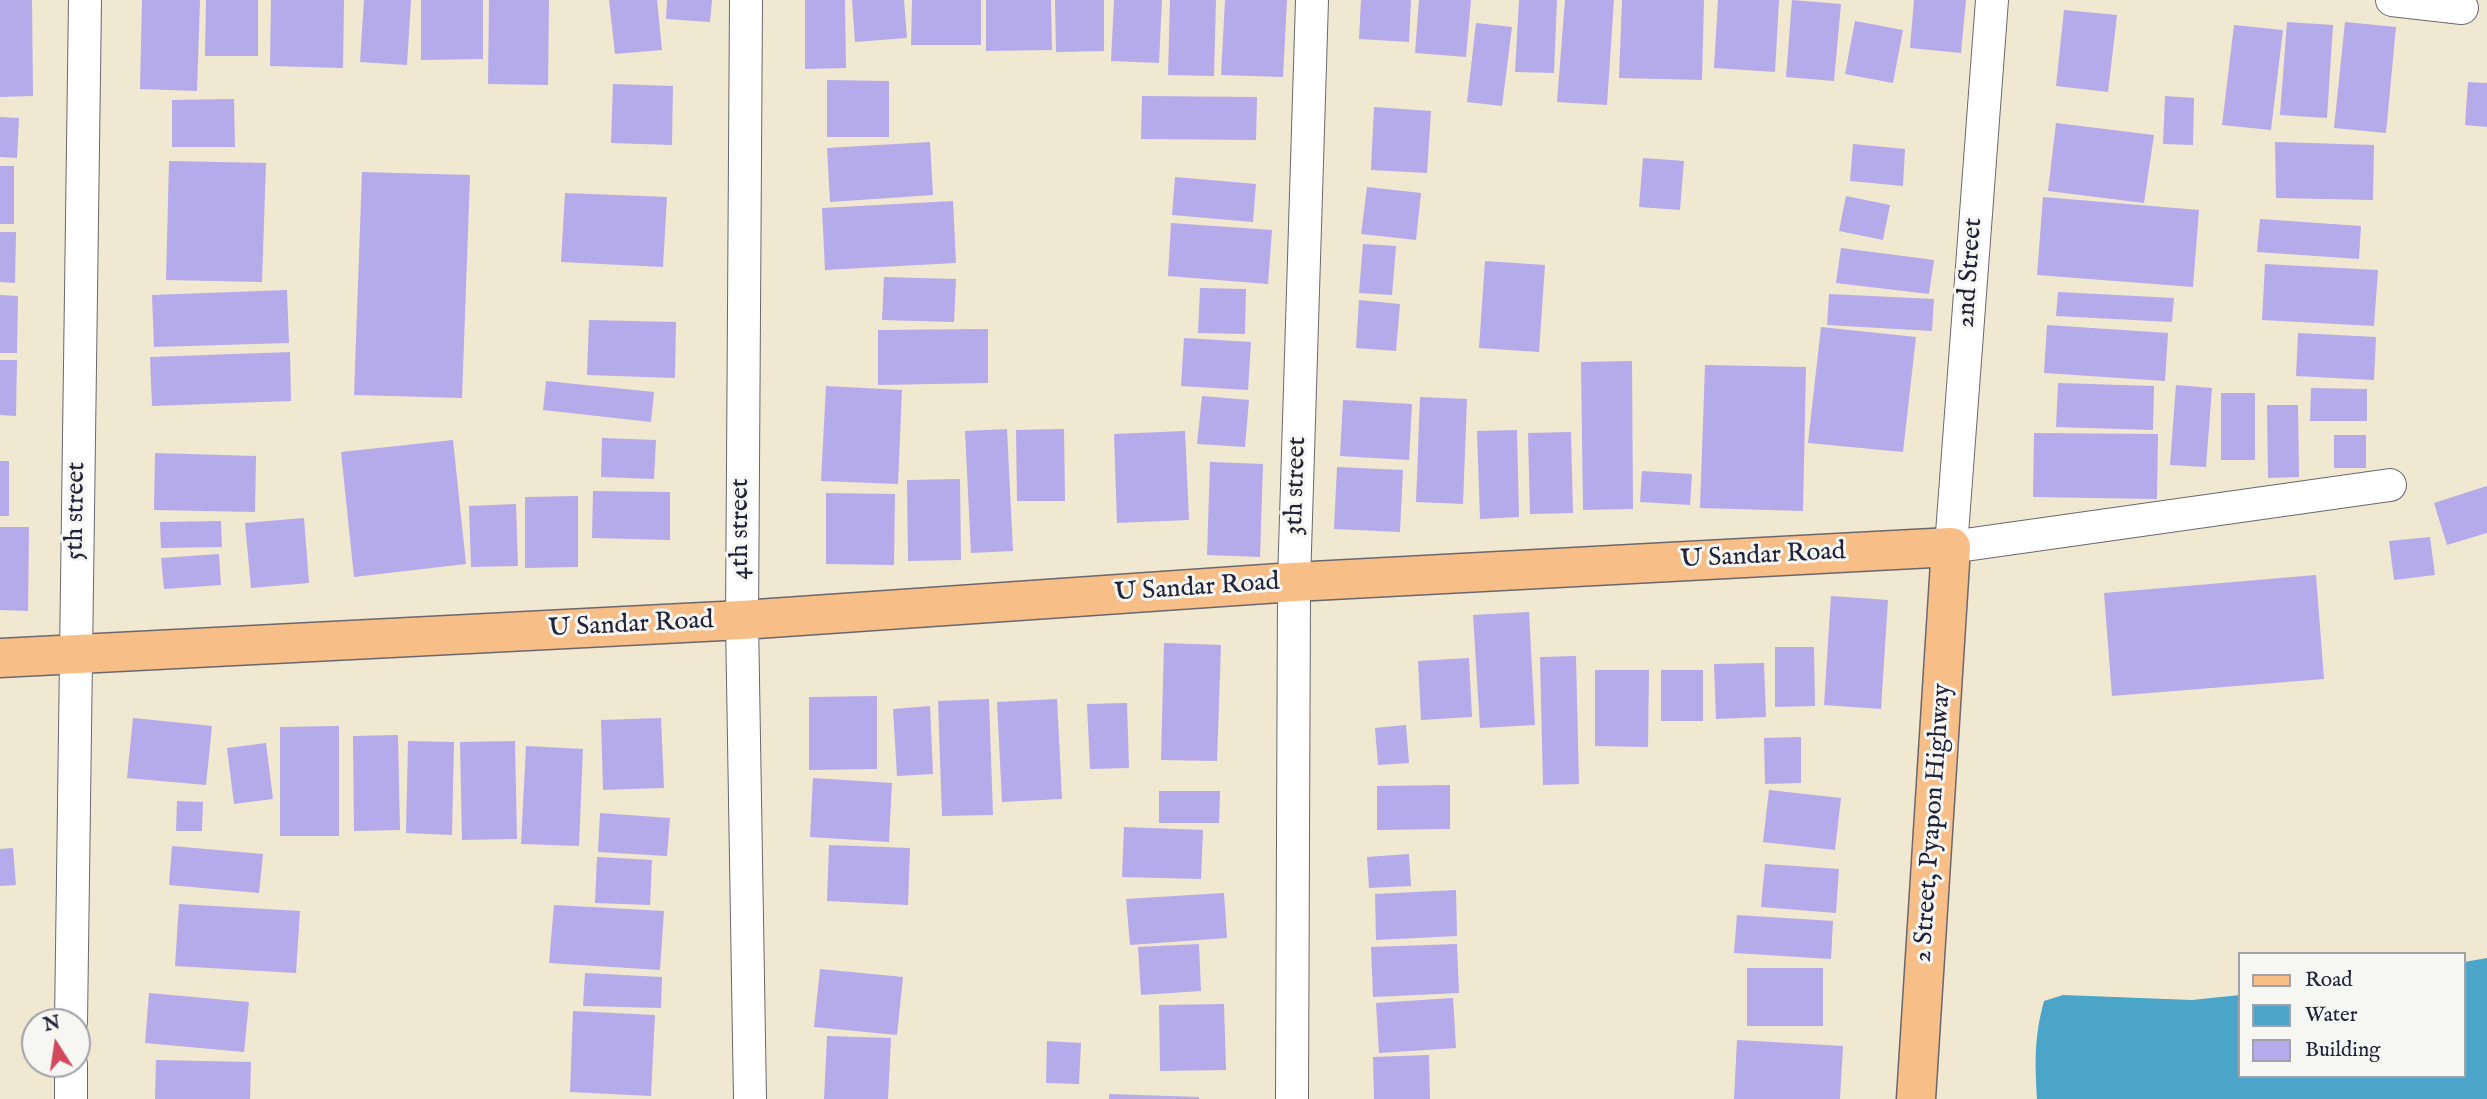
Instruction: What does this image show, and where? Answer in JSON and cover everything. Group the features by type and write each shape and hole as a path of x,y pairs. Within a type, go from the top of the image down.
{"main road":[{"name":"U Sandar Road","path":"0,658 75,657 742,620 1294,582 1951,547"},
{"name":"2 Street, Pyapon Highway","path":"1916,1099 1951,547"}],"street":[{"name":"5th street","path":"71,1008 85,0"},
{"name":"4th street","path":"746,0 742,620 750,1099"},
{"name":"3th street","path":"1292,1099 1294,582 1312,0"},
{"name":"2nd Street","path":"1951,547 1992,0"},
{"path":"2392,0 2462,8"},
{"name":"U Sandar Road","path":"1951,547 2390,485"},
{"path":"71,1078 71,1099"}],"water":[{"path":"2487,958 2487,1099 2037,1099 2036,1050 2044,1001 2063,995 2192,1000 2238,995 2238,1078 2466,1078 2466,962"}],"building":[{"path":"0,0 32,0 33,96 0,97"},
{"path":"142,0 200,0 197,91 140,89"},
{"path":"206,0 258,0 258,56 205,56"},
{"path":"271,0 344,0 343,68 270,66"},
{"path":"364,0 411,0 407,65 360,62"},
{"path":"421,0 483,0 483,59 421,60"},
{"path":"489,0 549,0 548,85 488,84"},
{"path":"609,0 657,0 662,50 615,54"},
{"path":"667,0 712,0 710,22 666,19"},
{"path":"805,0 845,0 846,68 805,69"},
{"path":"852,0 904,0 907,38 855,42"},
{"path":"912,0 981,0 981,45 911,45"},
{"path":"986,0 1051,0 1052,50 986,51"},
{"path":"1055,0 1104,0 1104,51 1056,52"},
{"path":"1114,0 1162,0 1159,63 1111,61"},
{"path":"1170,0 1216,0 1214,76 1168,75"},
{"path":"1225,0 1287,0 1283,77 1221,75"},
{"path":"1361,0 1411,0 1409,42 1359,39"},
{"path":"1419,0 1471,0 1466,57 1415,53"},
{"path":"1519,0 1557,0 1554,73 1515,72"},
{"path":"1565,0 1614,0 1607,105 1557,102"},
{"path":"1622,0 1704,0 1702,80 1619,78"},
{"path":"1718,0 1779,0 1775,72 1714,68"},
{"path":"1792,0 1841,4 1834,81 1786,77"},
{"path":"1914,0 1966,0 1961,53 1910,48"},
{"path":"2064,10 2117,15 2108,92 2056,86"},
{"path":"1855,21 1903,30 1893,83 1845,74"},
{"path":"2287,22 2333,25 2327,118 2280,115"},
{"path":"2345,22 2396,27 2386,133 2334,128"},
{"path":"1476,23 1512,27 1502,106 1467,102"},
{"path":"2234,25 2283,30 2271,130 2222,125"},
{"path":"827,80 889,81 889,137 827,137"},
{"path":"2468,82 2487,83 2487,127 2465,125"},
{"path":"613,84 673,86 672,145 611,143"},
{"path":"1142,96 1257,97 1256,140 1141,139"},
{"path":"2165,96 2194,98 2193,145 2163,144"},
{"path":"234,99 235,147 172,147 172,100"},
{"path":"1374,107 1431,111 1427,173 1371,170"},
{"path":"0,117 19,118 17,158 0,157"},
{"path":"2056,123 2154,135 2144,203 2048,191"},
{"path":"930,142 933,195 830,202 827,148"},
{"path":"2275,142 2374,145 2373,200 2276,198"},
{"path":"1853,144 1905,149 1903,186 1850,181"},
{"path":"1643,158 1684,161 1680,210 1639,207"},
{"path":"169,161 266,163 262,282 166,280"},
{"path":"0,166 14,166 14,224 0,224"},
{"path":"362,172 470,175 462,398 354,395"},
{"path":"1175,177 1256,184 1253,222 1172,215"},
{"path":"1367,187 1421,193 1416,240 1361,234"},
{"path":"565,193 667,197 663,267 561,262"},
{"path":"1846,196 1890,205 1883,240 1839,231"},
{"path":"2043,197 2199,210 2193,287 2037,275"},
{"path":"953,201 956,263 825,270 822,208"},
{"path":"2260,219 2361,226 2359,259 2257,252"},
{"path":"1171,223 1272,230 1268,284 1168,276"},
{"path":"0,232 16,232 15,283 0,282"},
{"path":"1363,244 1396,246 1392,295 1359,293"},
{"path":"1841,248 1934,260 1929,294 1836,283"},
{"path":"1485,261 1545,265 1539,352 1479,348"},
{"path":"2265,264 2378,270 2374,326 2262,320"},
{"path":"884,277 956,279 954,322 882,320"},
{"path":"1200,288 1246,289 1245,334 1198,333"},
{"path":"287,290 289,343 154,347 152,295"},
{"path":"2058,292 2174,298 2172,322 2056,316"},
{"path":"1829,294 1934,299 1932,331 1827,325"},
{"path":"0,295 18,296 17,353 0,353"},
{"path":"1359,300 1400,304 1396,351 1356,348"},
{"path":"589,320 676,322 675,378 587,375"},
{"path":"2047,325 2168,333 2165,381 2044,373"},
{"path":"1821,327 1916,337 1903,452 1808,443"},
{"path":"988,329 988,383 878,385 878,330"},
{"path":"2298,333 2376,337 2374,380 2296,376"},
{"path":"1184,338 1251,342 1248,390 1181,386"},
{"path":"290,352 291,401 152,406 150,357"},
{"path":"0,360 17,360 16,416 0,415"},
{"path":"1632,361 1633,509 1583,510 1581,362"},
{"path":"1705,365 1806,367 1803,511 1700,508"},
{"path":"546,381 654,392 651,422 543,410"},
{"path":"2058,383 2154,386 2153,430 2056,427"},
{"path":"2176,385 2212,388 2206,467 2170,465"},
{"path":"826,386 902,390 898,484 821,481"},
{"path":"2311,388 2367,389 2367,421 2310,421"},
{"path":"2221,393 2255,393 2255,460 2221,460"},
{"path":"1202,396 1249,400 1245,447 1197,444"},
{"path":"1420,397 1467,399 1463,504 1416,502"},
{"path":"1343,400 1412,404 1409,460 1340,456"},
{"path":"2267,405 2298,405 2299,477 2268,478"},
{"path":"1007,429 1013,551 971,553 965,431"},
{"path":"1064,429 1065,501 1017,501 1016,430"},
{"path":"1517,430 1519,517 1480,519 1477,431"},
{"path":"1185,431 1189,520 1117,523 1114,434"},
{"path":"1571,432 1573,513 1530,514 1528,433"},
{"path":"2034,433 2158,434 2157,499 2033,497"},
{"path":"2334,435 2366,435 2366,468 2334,468"},
{"path":"602,438 656,440 654,479 601,477"},
{"path":"453,440 466,564 354,577 341,452"},
{"path":"155,453 256,456 255,512 154,510"},
{"path":"0,461 9,461 9,516 0,516"},
{"path":"1210,462 1263,464 1260,557 1207,555"},
{"path":"1337,467 1403,470 1400,532 1334,529"},
{"path":"1642,471 1692,474 1690,505 1640,502"},
{"path":"960,479 961,560 908,561 907,480"},
{"path":"2487,486 2487,533 2447,545 2434,503"},
{"path":"593,491 670,492 670,540 592,538"},
{"path":"826,493 895,494 894,565 826,564"},
{"path":"578,496 578,567 525,568 525,497"},
{"path":"516,504 518,566 471,567 469,506"},
{"path":"304,518 309,583 251,588 245,523"},
{"path":"221,521 222,547 161,548 160,522"},
{"path":"0,527 29,527 28,611 0,610"},
{"path":"2430,537 2435,575 2394,580 2389,541"},
{"path":"219,554 221,585 164,589 161,558"},
{"path":"2316,575 2324,679 2112,696 2104,593"},
{"path":"1831,596 1888,600 1881,709 1824,705"},
{"path":"1529,612 1535,725 1480,728 1473,615"},
{"path":"1164,643 1221,645 1217,761 1161,760"},
{"path":"1775,647 1814,647 1815,706 1775,707"},
{"path":"1576,656 1579,784 1543,785 1540,657"},
{"path":"1469,658 1472,717 1421,720 1418,661"},
{"path":"1764,663 1766,717 1716,719 1714,664"},
{"path":"1595,670 1649,670 1648,747 1595,746"},
{"path":"1661,670 1703,670 1703,721 1661,721"},
{"path":"877,696 877,769 809,770 809,697"},
{"path":"989,699 993,815 942,816 938,701"},
{"path":"1057,699 1062,799 1002,802 997,702"},
{"path":"1127,703 1129,768 1090,769 1087,704"},
{"path":"930,706 933,774 897,776 893,709"},
{"path":"133,718 212,726 206,785 127,778"},
{"path":"661,718 664,788 603,790 601,720"},
{"path":"1406,725 1409,763 1378,765 1375,728"},
{"path":"339,726 339,836 280,836 280,727"},
{"path":"398,735 400,830 354,831 353,736"},
{"path":"1801,737 1801,783 1765,784 1764,738"},
{"path":"408,741 454,742 452,835 406,833"},
{"path":"515,741 517,839 462,840 460,742"},
{"path":"266,743 273,799 234,804 227,748"},
{"path":"526,746 583,749 579,846 521,844"},
{"path":"813,778 892,783 889,842 810,837"},
{"path":"1450,785 1450,829 1377,830 1377,786"},
{"path":"1769,790 1841,798 1835,850 1763,842"},
{"path":"1159,791 1220,791 1219,823 1159,823"},
{"path":"177,801 203,802 202,831 176,831"},
{"path":"600,813 670,818 667,856 598,852"},
{"path":"1124,827 1203,830 1201,879 1122,877"},
{"path":"829,845 910,848 908,905 827,901"},
{"path":"172,846 263,854 259,893 169,885"},
{"path":"13,848 16,885 0,886 0,849"},
{"path":"1409,854 1411,886 1369,888 1367,857"},
{"path":"597,857 652,860 650,905 595,903"},
{"path":"1765,864 1839,869 1836,913 1761,907"},
{"path":"1456,890 1457,936 1376,940 1375,894"},
{"path":"1224,893 1227,938 1130,945 1126,899"},
{"path":"179,904 300,911 296,973 175,966"},
{"path":"554,905 664,911 660,970 549,963"},
{"path":"1737,915 1833,921 1831,959 1734,953"},
{"path":"1199,944 1201,991 1141,995 1138,947"},
{"path":"1457,944 1459,993 1373,997 1371,947"},
{"path":"1747,968 1823,968 1823,1026 1747,1026"},
{"path":"820,969 903,977 897,1035 814,1027"},
{"path":"585,973 662,977 661,1008 583,1006"},
{"path":"149,993 249,1002 244,1052 145,1043"},
{"path":"1453,998 1456,1048 1379,1053 1376,1003"},
{"path":"1224,1004 1226,1070 1160,1071 1159,1005"},
{"path":"573,1011 655,1015 651,1096 570,1092"},
{"path":"827,1036 891,1038 888,1099 824,1099"},
{"path":"1737,1040 1843,1046 1840,1099 1734,1099"},
{"path":"1047,1041 1081,1043 1079,1084 1046,1083"},
{"path":"1429,1055 1430,1099 1374,1099 1373,1057"},
{"path":"156,1060 251,1062 250,1099 155,1099"},
{"path":"1109,1094 1199,1097 1199,1099 1109,1099"}]}
